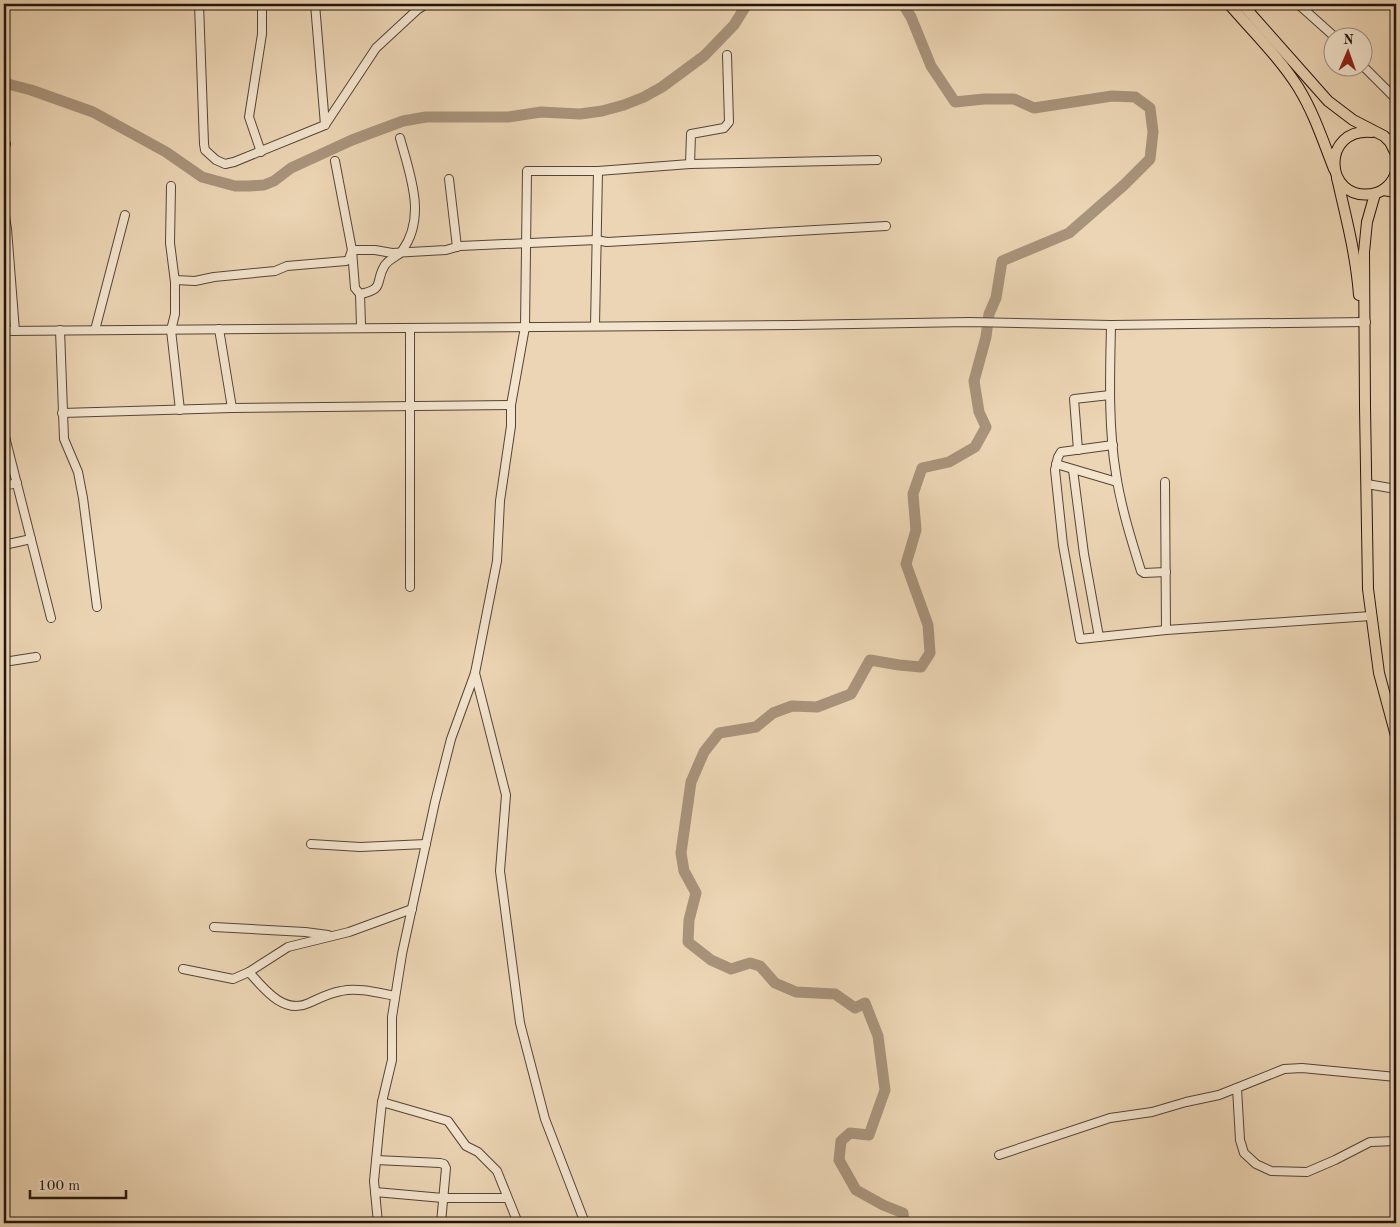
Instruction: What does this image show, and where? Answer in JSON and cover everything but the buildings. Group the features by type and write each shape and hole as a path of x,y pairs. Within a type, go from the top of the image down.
{"main road":[{"path":"1229,4 1280,62 1298,86 1310,108 1335,173 1357,270 1363,322 1368,484 1366,531 1368,589 1379,673 1396,736"},
{"path":"1242,4 1328,101 1347,116 1384,136 1396,152"},
{"path":"1376,133 1362,131 1350,135 1340,144 1334,156 1335,173 1344,187 1353,192 1364,195 1379,192 1396,192"},
{"path":"1363,322 1365,233 1379,192 1390,184 1396,172"}],"street":[{"path":"198,4 205,150 216,160 225,164 261,152 324,125 376,48 426,4"},
{"path":"261,152 250,117 262,34 262,4"},
{"path":"315,4 324,125"},
{"path":"1298,4 1325,28"},
{"path":"690,164 691,134 724,128 729,122 727,55"},
{"path":"1372,75 1396,99"},
{"path":"360,294 373,292 379,285 382,270 390,259 401,253 413,233 416,216 414,197 400,138"},
{"path":"378,1223 374,1181 382,1102 392,1060 392,1017 395,996 450,739 476,673 497,561 500,501 511,426 511,405 525,327 526,171 598,171 690,164 877,160"},
{"path":"335,161 352,250 353,278 355,288 360,294 362,325"},
{"path":"596,326 598,171"},
{"path":"449,179 457,247"},
{"path":"171,186 170,243 175,280 175,314 171,330 180,410"},
{"path":"4,210 15,331"},
{"path":"95,330 125,215"},
{"path":"352,250 401,253 446,250 457,247 526,243 596,240 607,242 886,226"},
{"path":"175,280 195,281 214,277 275,271 286,266 346,260 349,259 352,250"},
{"path":"4,331 795,326 969,322 1111,325 1363,322"},
{"path":"1111,325 1110,395 1113,446 1124,519 1140,571 1144,573 1166,572"},
{"path":"410,328 410,587"},
{"path":"219,329 232,408"},
{"path":"60,330 64,439 78,472 97,607"},
{"path":"1078,450 1074,398 1110,395"},
{"path":"62,413 232,408 511,405"},
{"path":"4,434 51,618"},
{"path":"1113,446 1059,453 1056,464 1055,470 1064,545 1079,638 1084,640 1099,636 1166,630 1371,616"},
{"path":"1056,464 1117,482"},
{"path":"1073,470 1084,554 1099,636"},
{"path":"1165,482 1166,630"},
{"path":"4,486 17,483"},
{"path":"1368,484 1396,489"},
{"path":"4,546 31,539"},
{"path":"4,662 36,657"},
{"path":"476,673 506,795 500,871 520,1023 545,1119 585,1223"},
{"path":"311,844 360,847 426,844"},
{"path":"183,969 233,979 249,972 288,947 333,936 412,910"},
{"path":"214,927 305,932 333,936"},
{"path":"249,972 270,996 283,1003 298,1007 343,990 395,996"},
{"path":"999,1155 1110,1118 1152,1112 1219,1095 1284,1069 1302,1068 1396,1078"},
{"path":"1237,1088 1240,1140 1244,1153 1256,1164 1271,1171 1307,1172 1370,1142 1396,1141"},
{"path":"382,1102 448,1121 466,1146 478,1152 497,1171 518,1223"},
{"path":"376,1160 444,1164 446,1168 441,1223"},
{"path":"375,1192 443,1198 507,1198"}],"waterway":[{"path":"4,83 31,90 93,112 166,152 202,177 235,186 264,185 274,181 291,168 352,140 403,121 426,117 508,117 541,112 580,114 624,105 662,87 704,56 734,25 747,4"},
{"path":"903,4 911,17 931,66 955,102 984,99 1014,99 1034,108 1112,96 1135,97 1150,108 1153,132 1150,159 1124,185 1069,233 1002,261 996,298 989,314 986,337 974,381 979,412 986,427 975,447 949,462 922,468 913,494 916,530 906,564 928,625 930,653 921,667 870,660 851,694 817,707 792,706 773,713 756,727 719,733 704,752 691,782 681,853 684,871 696,893 689,920 688,942 711,960 731,969 750,963 760,966 775,983 796,992 835,994 855,1008 865,1003 878,1036 885,1090 869,1135 850,1133 841,1141 839,1160 856,1190 883,1205 903,1213 904,1223"}]}
